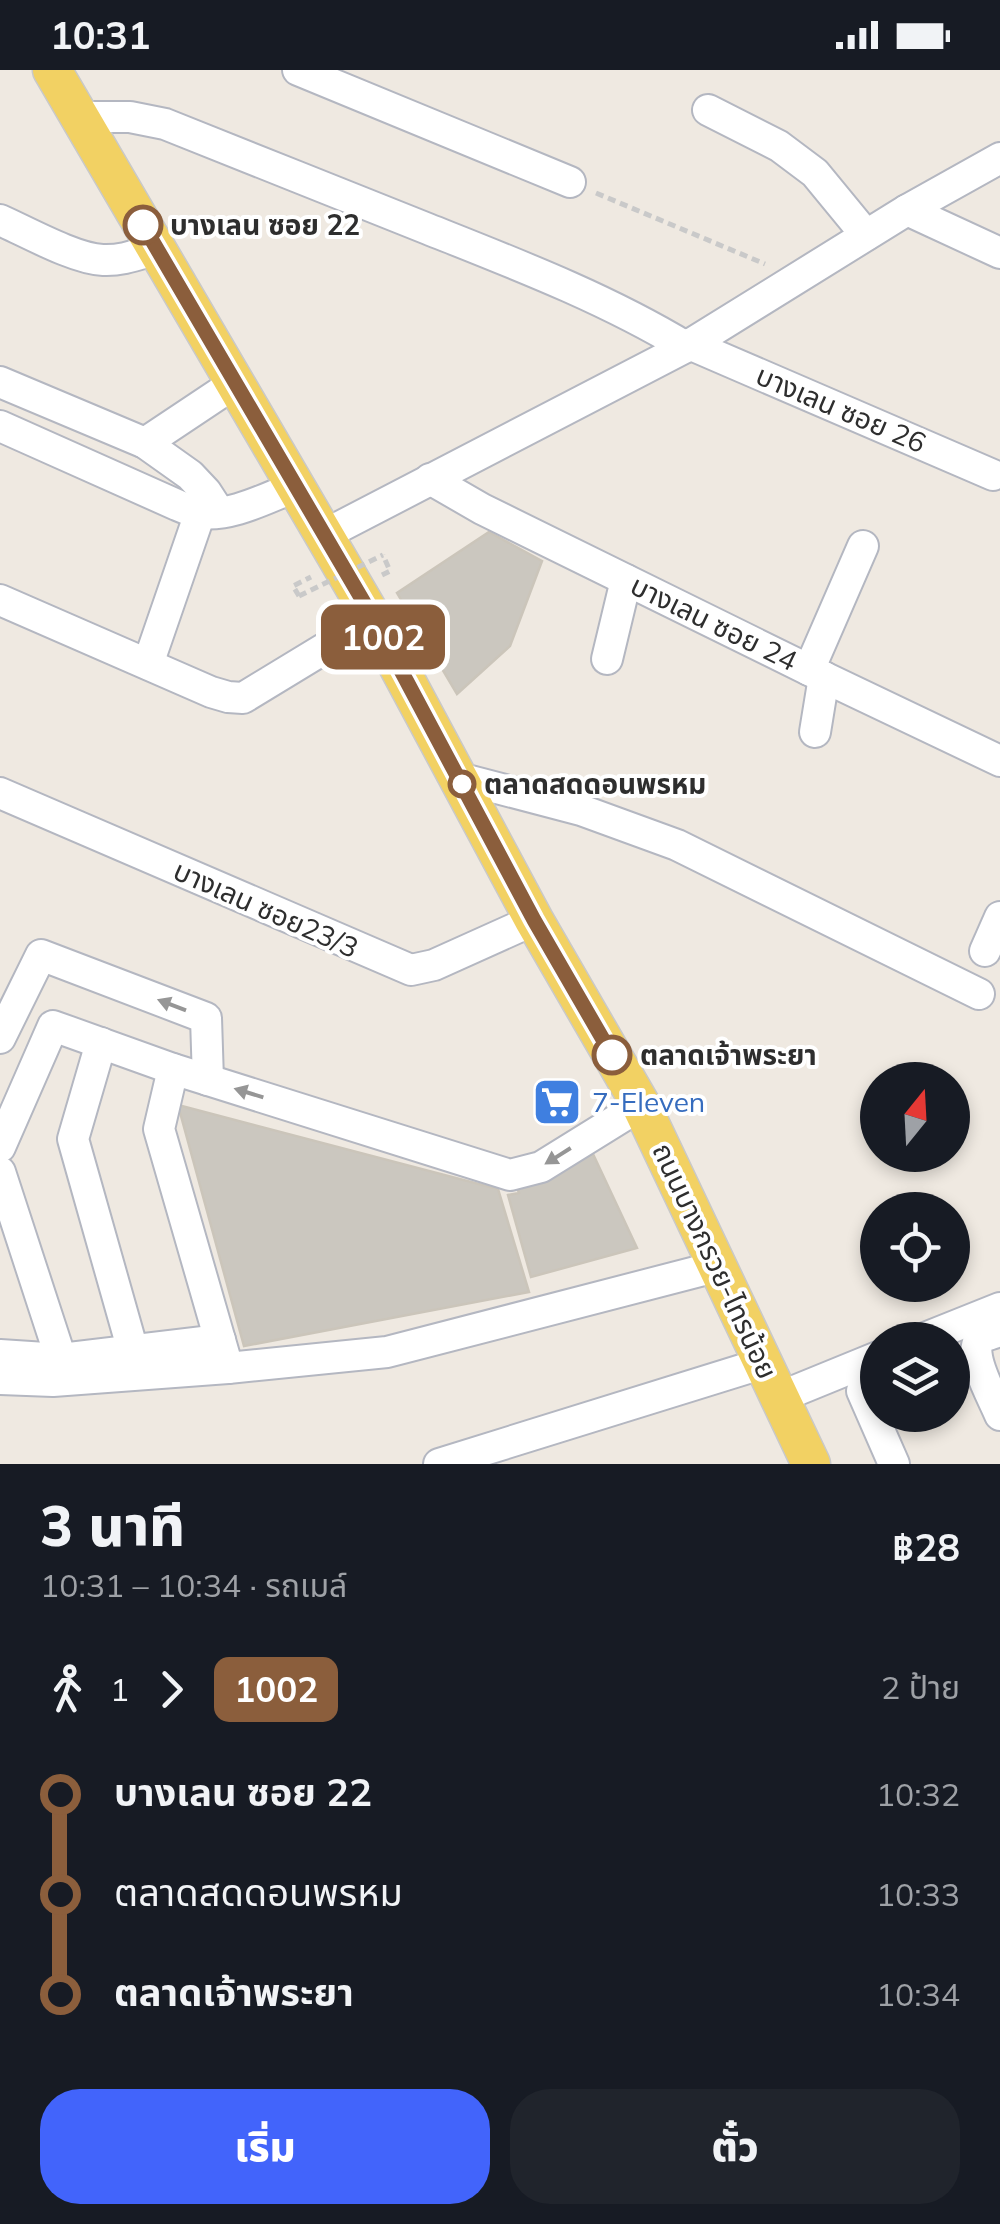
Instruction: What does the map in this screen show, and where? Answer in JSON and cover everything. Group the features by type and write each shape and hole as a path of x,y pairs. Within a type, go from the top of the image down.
{"main road":[{"name":"ถนนบางกรวย-ไทรน้อย","path":"52,70 373,618 534,920 641,1105 810,1464"}],"street":[{"path":"298,70 570,182"},
{"path":"708,110 779,146 816,174 866,235"},
{"path":"79,117 130,117 165,124 590,296 687,346"},
{"path":"324,536 687,346 907,210 1000,158"},
{"path":"907,210 1000,253"},
{"path":"0,220 100,260 157,249"},
{"name":"บางเลน ซอย 26","path":"687,346 993,474"},
{"path":"0,382 144,443 190,475 206,492 209,512 148,664"},
{"path":"144,443 235,383"},
{"path":"0,426 177,505 209,512 245,506 295,487"},
{"name":"บางเลน ซอย 24","path":"430,480 626,580 1000,761"},
{"path":"815,732 817,674 863,546"},
{"path":"607,659 626,580"},
{"path":"0,600 211,692 243,698 373,618"},
{"path":"459,778 580,810 678,845 979,994"},
{"name":"บางเลน ซอย23/3","path":"0,792 411,970 434,965 534,920"},
{"path":"985,951 1000,917"},
{"path":"0,1038 41,955 206,1018 208,1080"},
{"path":"0,1147 53,1026 173,1069 510,1175 541,1167 641,1105"},
{"path":"101,1043 73,1139 133,1351"},
{"path":"173,1069 159,1129 224,1354"},
{"path":"0,1172 61,1360"},
{"path":"0,1355 61,1360 133,1351 387,1352 719,1266"},
{"path":"965,1322 1000,1308"},
{"path":"1000,1332 977,1344 976,1356 1000,1415"},
{"path":"0,1379 53,1381 224,1354"},
{"path":"439,1464 860,1361"},
{"path":"880,1432 894,1464"}],"path":[{"path":"570,182 798,277"},
{"path":"299,596 383,555"}],"building":[{"name":"ตลาดสดดอนพรหม","path":"489,532 542,561 510,646 457,694 397,593"},
{"path":"178,1105 498,1189 529,1292 244,1346"},
{"path":"593,1154 637,1248 531,1277 508,1195 519,1193 516,1184"}],"bus line":[{"name":"1002","path":"143,225 373,618 534,920 612,1055"}],"place":[{"name":"บางเลน ซอย 22","path":"143,225"},
{"name":"ตลาดสดดอนพรหม","path":"462,784"},
{"name":"ตลาดเจ้าพระยา","path":"612,1055"},
{"name":"7-Eleven","path":"557,1102"}]}
